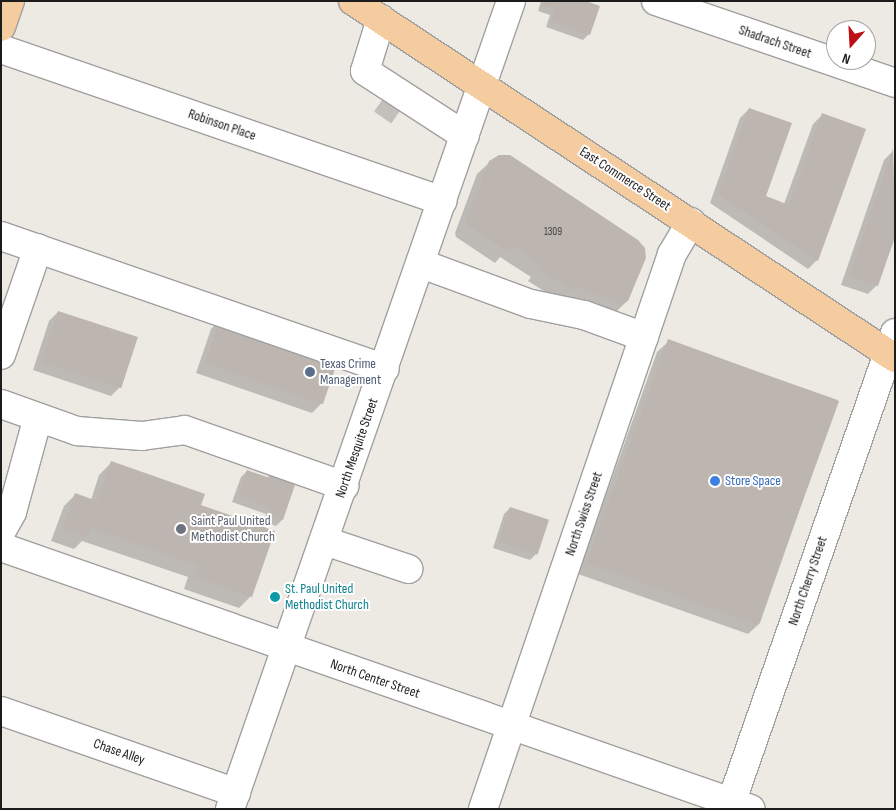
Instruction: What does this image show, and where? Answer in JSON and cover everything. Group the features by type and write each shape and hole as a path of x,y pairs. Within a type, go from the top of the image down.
{"main road":[{"path":"1,27 10,1"},
{"name":"East Commerce Street","path":"354,1 692,222 892,349"}],"street":[{"name":"North Mesquite Street","path":"233,801 422,264 511,1"},
{"name":"Shadrach Street","path":"656,1 895,83"},
{"path":"381,19 365,71 362,88 421,126 441,120"},
{"name":"Robinson Place","path":"1,49 443,201"},
{"path":"365,71 465,136"},
{"name":"North Swiss Street","path":"483,809 672,254 692,222"},
{"path":"1,236 385,369"},
{"path":"1,355 38,248"},
{"path":"422,264 531,304 584,315 644,337"},
{"name":"North Cherry Street","path":"737,807 892,349"},
{"path":"1,404 77,430 142,436 185,430 344,486"},
{"path":"1,532 12,512 38,417"},
{"path":"325,541 408,569"},
{"name":"North Center Street","path":"1,547 737,807"},
{"name":"Chase Alley","path":"1,711 233,801"}],"building":[{"path":"544,1 586,1 600,6 590,35 551,21 555,9 543,5"},
{"path":"749,108 792,123 766,196 789,205 822,113 866,129 818,261 718,194"},
{"path":"893,149 895,237 878,286 849,276"},
{"path":"499,155 510,155 638,240 645,248 646,258 628,301 622,304 576,287 574,291 539,269 542,265 512,246 508,252 467,225 466,220 489,161"},
{"path":"58,311 138,337 121,388 41,362"},
{"path":"220,319 338,360 323,404 205,363"},
{"name":"Store Space","path":"668,339 839,401 758,625 587,563"},
{"name":"Saint Paul United Methodist Church","path":"111,461 205,494 201,505 275,531 252,597 195,577 199,566 91,528 87,538 62,529 75,493 97,501"},
{"path":"247,470 270,478 273,471 297,479 283,520 269,516 272,508 238,496"},
{"path":"510,507 549,520 538,555 499,542"}],"tunnel":[{"path":"382,100 399,112"}],"place":[{"name":"Texas Crime Management","path":"310,372"},
{"name":"Store Space","path":"715,481"},
{"name":"Saint Paul United Methodist Church","path":"181,529"},
{"name":"St. Paul United Methodist Church","path":"275,597"}]}
